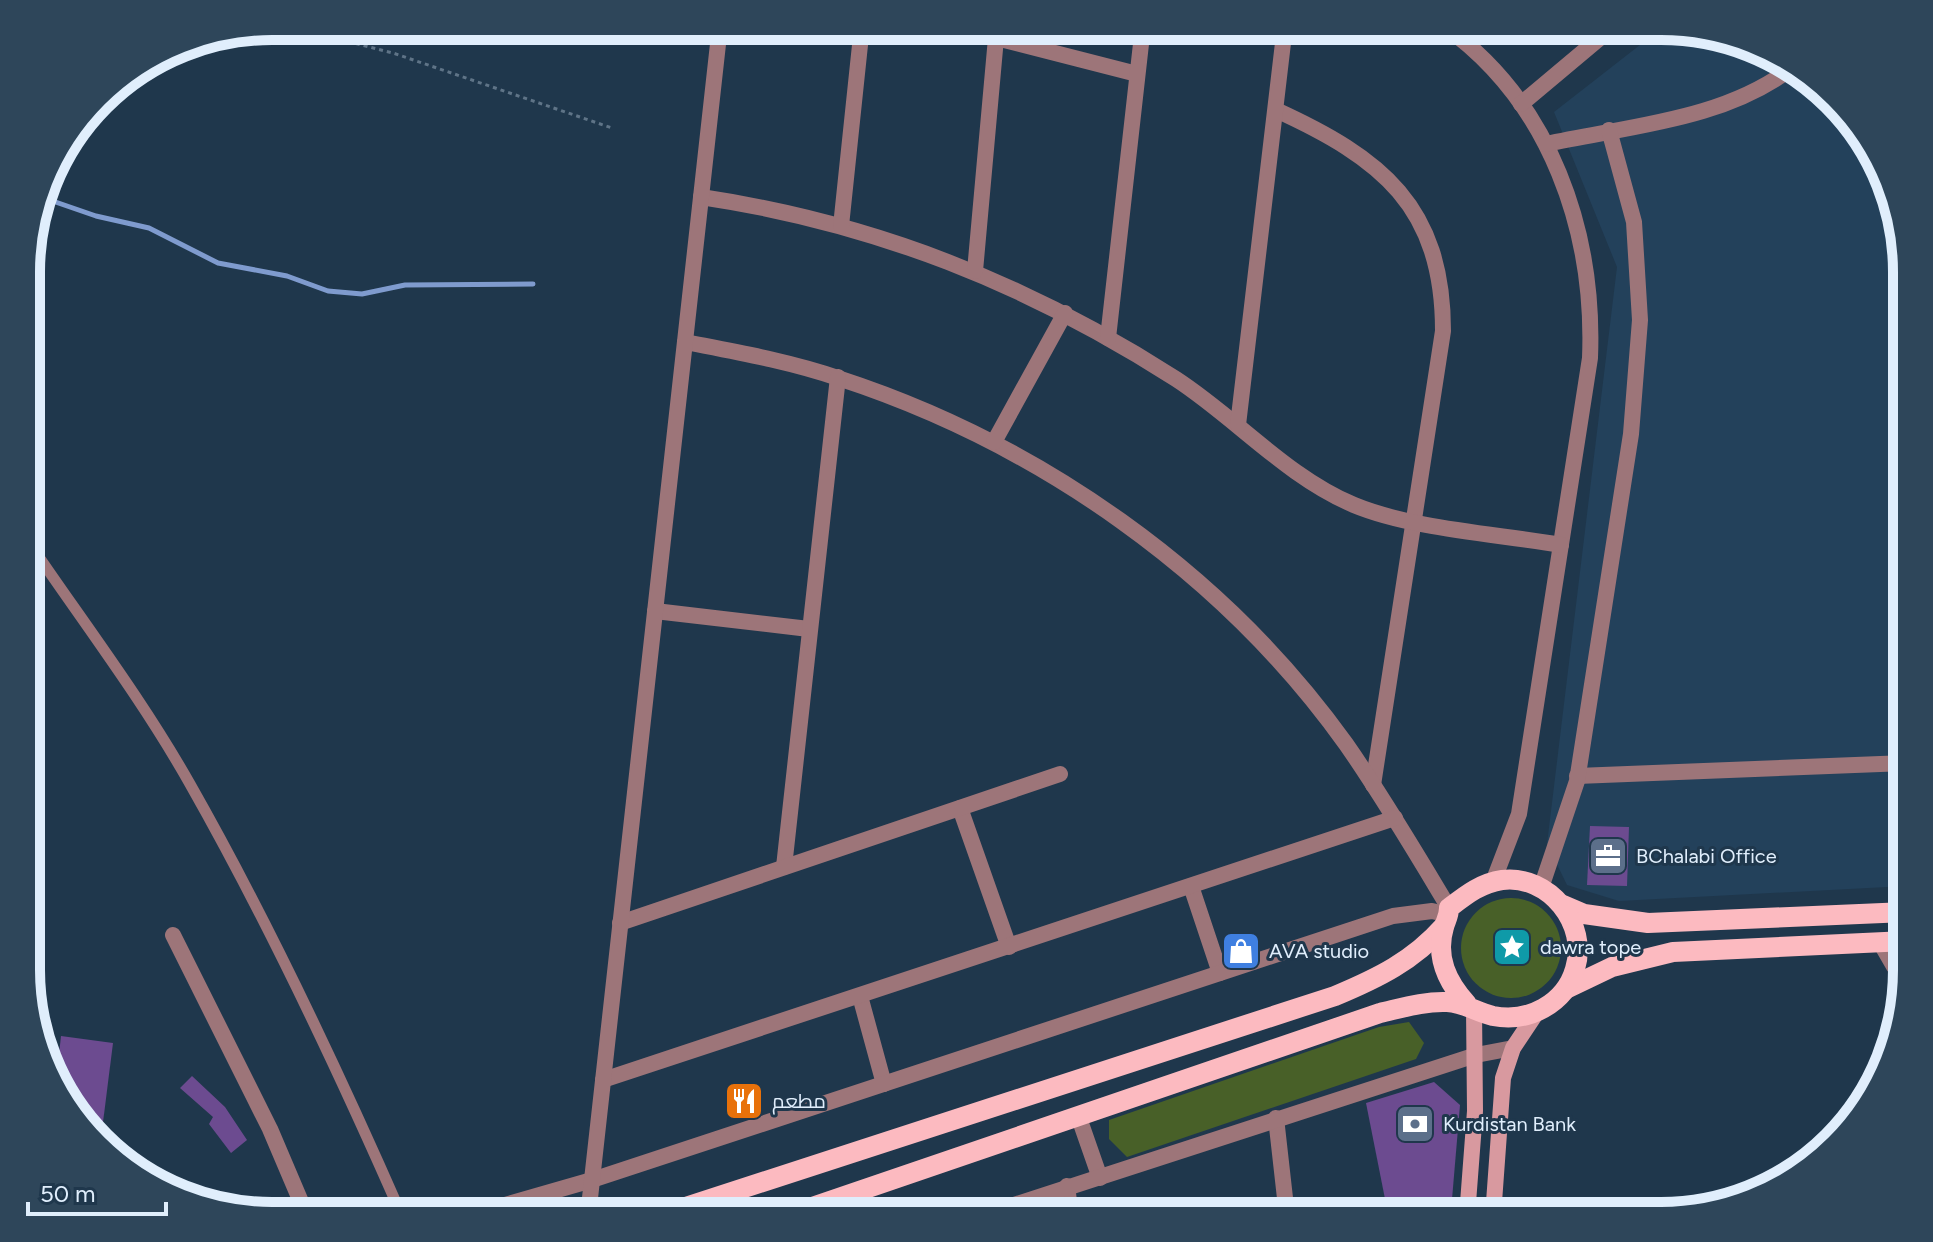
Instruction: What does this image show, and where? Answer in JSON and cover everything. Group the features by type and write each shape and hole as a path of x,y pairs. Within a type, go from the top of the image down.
{"main road":[{"path":"701,1202 1335,996 1397,968 1424,948 1470,891 1493,882 1524,881 1584,914 1648,923 1893,913"},
{"path":"1563,905 1574,925 1578,947 1576,969 1566,989"},
{"path":"1875,914 1877,942"},
{"path":"1447,916 1440,947 1443,969 1452,988 1471,1006 1476,1055 1468,1202"},
{"path":"1494,1202 1501,1093 1513,1048 1537,1012 1566,989 1612,967 1673,952 1893,941"},
{"path":"826,1202 1380,1013 1443,1001 1471,1006 1505,1018 1537,1012"}],"street":[{"path":"590,1202 718,40"},
{"path":"841,226 861,40"},
{"path":"975,271 996,40"},
{"path":"1004,40 1137,74"},
{"path":"1108,338 1141,40"},
{"path":"1238,425 1284,40"},
{"path":"1460,40 1521,104 1546,144 1575,212 1589,284 1592,321 1590,358 1519,814 1493,882"},
{"path":"1521,104 1597,40"},
{"path":"1546,144 1714,108 1762,88 1782,74"},
{"path":"1276,110 1340,140 1377,167 1418,221 1440,283 1443,331 1373,785"},
{"path":"1541,888 1572,802 1631,434 1640,320 1634,222 1609,130"},
{"path":"701,197 811,217 841,226 975,271 1065,313 1179,381 1338,497 1378,513 1561,545"},
{"path":"994,442 1065,313"},
{"path":"685,342 762,357 838,377 923,409 994,442 1095,503 1156,547 1225,606 1288,672 1345,743 1395,818 1447,916"},
{"path":"784,867 838,377"},
{"path":"655,611 809,629"},
{"path":"1577,776 1893,764"},
{"path":"620,923 1060,774"},
{"path":"960,808 1009,947"},
{"path":"603,1080 1395,818"},
{"path":"1191,886 1220,973"},
{"path":"516,1202 592,1180 1393,916 1432,911 1447,916"},
{"path":"173,935 270,1129 301,1202"},
{"path":"860,996 884,1084"},
{"path":"1021,1202 1476,1055 1513,1048"},
{"path":"1078,1115 1100,1178"},
{"path":"1276,1118 1285,1202"},
{"path":"1067,1186 1069,1202"}],"lane":[{"path":"40,558 132,690 190,784 285,968 395,1202"},
{"path":"1877,942 1893,968"}],"path":[{"path":"341,40 393,53 612,128"}],"shaded area":[{"path":"1646,40 1691,42 1718,47 1764,64 1790,79 1814,98 1845,131 1875,183 1889,227 1893,257 1893,887 1619,901 1567,885 1547,844 1617,267 1554,112"}],"green space":[{"path":"1511,898 1539,906 1553,920 1561,948 1553,976 1539,990 1511,998 1483,990 1469,976 1461,948 1469,920 1483,906"},
{"path":"1409,1022 1424,1043 1416,1059 1127,1157 1109,1139 1109,1120 1379,1027"}],"building":[{"name":"BChalabi Office","path":"1590,826 1629,827 1627,886 1587,885"},
{"path":"61,1036 113,1043 102,1127 79,1099 58,1060"},
{"path":"192,1076 225,1107 247,1140 231,1153 209,1124 213,1117 180,1088"},
{"path":"1434,1082 1460,1105 1452,1202 1386,1202 1366,1103"}],"waterway":[{"path":"51,201 96,216 149,228 218,263 287,276 328,291 362,294 405,285 533,284"}],"place":[{"name":"BChalabi Office","path":"1608,856"},
{"name":"dawra tope","path":"1512,947"},
{"name":"AVA studio","path":"1241,951"},
{"name":"مطعم","path":"744,1101"},
{"name":"Kurdistan Bank","path":"1415,1124"}]}
